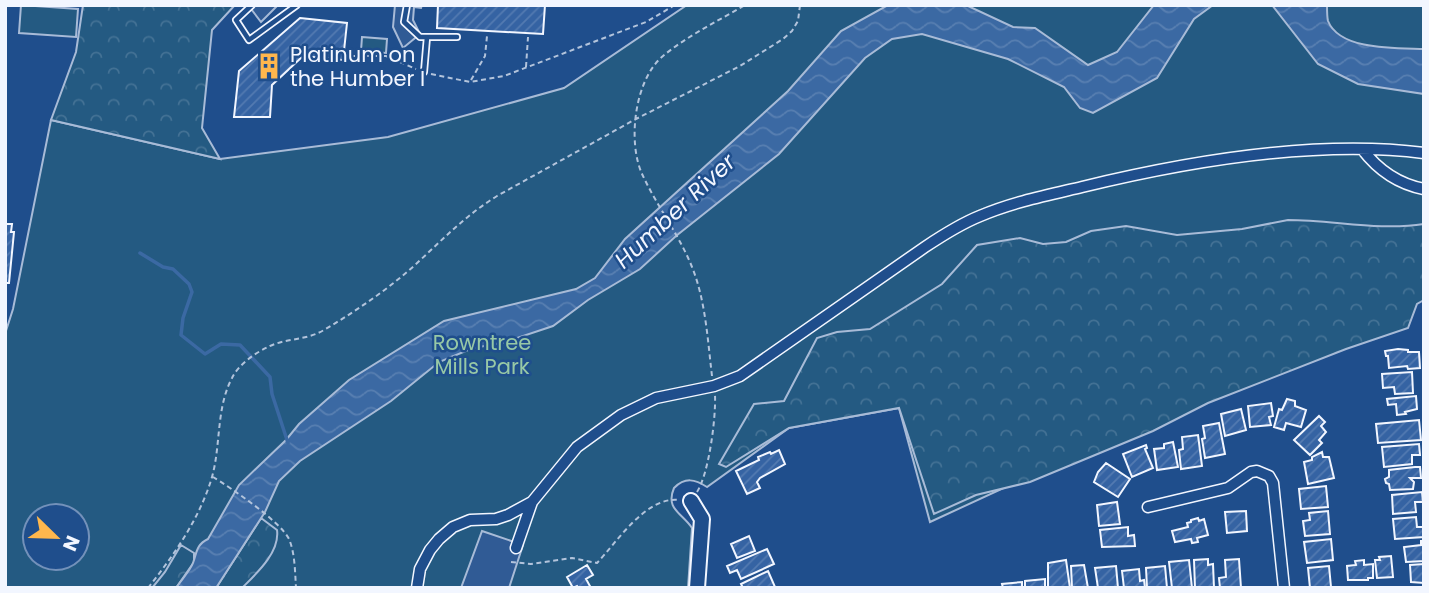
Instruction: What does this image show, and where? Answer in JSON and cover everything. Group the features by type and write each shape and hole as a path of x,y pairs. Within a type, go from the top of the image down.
{"street":[{"path":"516,548 532,502 577,447 621,415 656,398 714,386 740,376 953,228 979,216 1041,197 1192,163 1287,153 1384,148 1424,153"},
{"path":"1362,149 1379,167 1406,186 1424,190"},
{"path":"1148,507 1228,488 1251,472 1269,475 1273,483 1284,588"},
{"path":"691,501 702,519 697,588"},
{"path":"417,588 420,569 430,550 453,527 470,520 496,519 532,502"}],"lane":[{"path":"252,5 236,20 249,40 297,5"},
{"path":"407,5 404,22 420,37 457,37"},
{"path":"424,72 427,37"}],"path":[{"path":"350,56 386,56 424,72 470,82 504,76 646,22 675,5"},
{"path":"713,379 699,289 682,245 648,186 635,153 634,120 649,76 662,56 745,5"},
{"path":"148,588 170,561 194,519 212,477 226,390 233,376 247,361 268,346 301,340 320,332 361,307 399,278 475,210 634,120 740,66 783,39 792,31 797,21 800,5"},
{"path":"470,82 485,56 487,36"},
{"path":"526,67 528,37"},
{"path":"511,562 531,564 572,558 597,563 639,517 668,498 691,501 703,483 715,414 715,392"},
{"path":"212,477 229,486 283,530 289,540 296,588"}],"green space":[{"path":"21,5 78,9 76,37 19,33"},
{"path":"83,5 235,5 212,30 202,128 220,159 51,120 76,52"},
{"name":"Rowntree Mills Park","path":"687,5 1424,5 1424,294 930,522 899,408 789,428 707,487 690,480 674,488 673,506 692,528 688,588 5,588 5,334 13,309 51,120 220,159 388,137 564,88"},
{"path":"362,37 387,39 386,53 361,51"},
{"path":"1288,220 1373,226 1424,224 1424,300 1417,304 1408,328 1346,349 1208,403 1153,431 1030,482 976,495 934,514 899,408 789,428 726,467 719,464 754,404 784,401 817,338 837,332 870,329 942,284 977,245 1020,238 1043,244 1066,242 1091,231 1126,226 1177,235 1242,229"},
{"path":"261,518 277,530 271,554 242,588 216,588"},
{"path":"181,545 194,553 194,562 176,588 152,588 165,572"}],"shaded area":[{"path":"248,5 278,5 261,22"},
{"path":"395,5 422,5 421,8 414,7 413,20 420,34 403,48 393,27"},
{"path":"482,531 523,545 509,588 461,588"}],"water":[{"name":"Humber River","path":"888,5 966,5 1013,27 1035,28 1088,65 1117,52 1154,5 1213,5 1194,19 1157,78 1093,113 1080,108 1064,87 1008,59 922,34 892,39 865,58 779,154 676,236 640,269 588,300 553,326 502,343 473,348 439,362 391,401 300,461 279,481 265,512 216,588 176,588 192,566 199,546 208,539 239,485 299,424 349,380 444,321 576,289 595,278 625,239 788,91 841,31"},
{"path":"1272,5 1327,5 1328,21 1344,38 1385,48 1424,49 1424,94 1358,84 1318,64"}],"building":[{"path":"438,5 545,5 543,34 437,28"},
{"name":"Platinum on the Humber I","path":"300,18 347,23 343,60 303,56 272,85 270,117 234,117 239,71"},
{"path":"5,224 12,224 11,232 14,232 9,283 5,283"},
{"path":"1398,349 1419,352 1420,368 1389,368 1385,351"},
{"path":"1412,372 1413,393 1395,394 1394,387 1383,388 1382,374"},
{"path":"1416,396 1417,409 1405,412 1406,414 1397,415 1396,404 1388,405 1387,399"},
{"path":"1287,399 1295,401 1295,406 1306,410 1301,427 1286,423 1284,430 1274,427 1279,409 1282,410"},
{"path":"1271,403 1271,425 1250,427 1248,406"},
{"path":"1241,409 1246,430 1225,436 1221,414"},
{"path":"1319,416 1325,422 1321,426 1326,432 1319,440 1322,443 1310,455 1294,440"},
{"path":"1419,420 1421,440 1378,443 1376,424"},
{"path":"1219,423 1225,454 1205,458 1203,426"},
{"path":"1198,435 1202,466 1181,469 1179,450 1183,449 1182,437"},
{"path":"1173,442 1178,467 1157,470 1154,449 1164,448 1164,444"},
{"path":"1419,444 1420,455 1412,455 1412,464 1384,467 1382,447"},
{"path":"1146,445 1145,449 1153,468 1132,477 1123,454"},
{"path":"779,450 785,464 760,478 757,482 760,488 747,494 736,471 759,460 758,457"},
{"path":"1322,452 1323,457 1329,457 1334,478 1308,484 1304,462 1312,460 1312,457"},
{"path":"1106,463 1130,479 1118,497 1094,482"},
{"path":"1420,467 1421,478 1410,478 1414,482 1413,489 1390,490 1385,479 1389,477 1389,470"},
{"path":"1326,486 1328,507 1301,509 1299,489"},
{"path":"1422,492 1423,502 1415,502 1416,512 1393,514 1392,495"},
{"path":"1117,502 1120,524 1099,526 1097,505"},
{"path":"1246,511 1247,531 1227,533 1225,512"},
{"path":"1328,511 1330,534 1305,536 1303,521 1310,520 1309,513"},
{"path":"1416,517 1417,527 1424,527 1424,537 1395,539 1393,519"},
{"path":"1198,518 1199,521 1204,519 1208,535 1197,538 1198,542 1192,543 1191,539 1175,542 1172,531 1188,527 1187,523"},
{"path":"1128,527 1128,536 1134,535 1135,546 1102,547 1100,530"},
{"path":"749,536 755,551 737,558 731,544"},
{"path":"1331,539 1333,560 1307,563 1304,542"},
{"path":"1421,541 1424,541 1424,561 1406,562 1404,547 1421,545"},
{"path":"767,549 774,564 741,579 737,570 730,573 727,566"},
{"path":"1391,556 1393,577 1377,578 1375,560"},
{"path":"1208,559 1208,565 1213,564 1214,588 1195,588 1194,560"},
{"path":"1239,559 1241,588 1220,588 1219,578 1226,577 1225,560"},
{"path":"1066,560 1070,588 1048,588 1048,563"},
{"path":"1189,560 1192,588 1172,588 1169,562"},
{"path":"1364,560 1364,565 1373,564 1373,578 1348,580 1347,566"},
{"path":"1424,564 1424,583 1411,582 1410,565"},
{"path":"587,565 593,575 586,579 591,588 573,588 567,577"},
{"path":"1084,565 1088,588 1072,588 1071,566"},
{"path":"1116,566 1118,588 1098,588 1095,568"},
{"path":"1165,566 1167,588 1147,588 1146,568"},
{"path":"1329,566 1331,587 1310,588 1308,568"},
{"path":"1139,569 1140,581 1144,580 1145,588 1124,588 1122,571"},
{"path":"768,571 775,587 743,588 741,584"},
{"path":"1045,579 1045,588 1025,588 1025,581"},
{"path":"1022,582 1022,588 1003,588 1002,584"}],"waterway":[{"path":"140,253 163,267 173,269 189,284 192,292 183,318 181,335 205,354 221,344 240,345 270,377 272,394 288,443"}],"place":[{"name":"Platinum on the Humber I","path":"269,66"}]}
